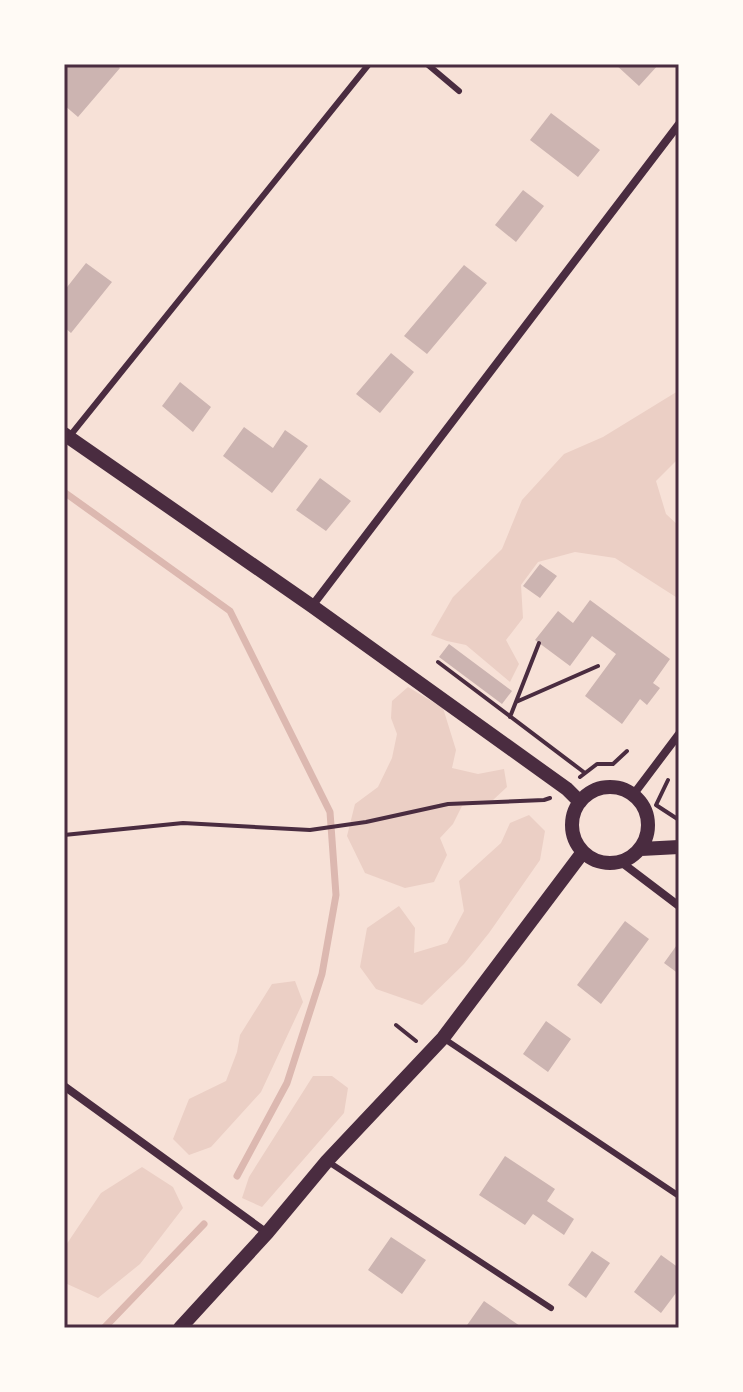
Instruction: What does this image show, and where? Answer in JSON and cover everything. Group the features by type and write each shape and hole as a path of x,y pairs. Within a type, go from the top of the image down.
{"street":[{"path":"312,606 679,124"},
{"path":"66,435 312,606 567,789 580,802"},
{"path":"633,795 679,734"},
{"path":"611,787 633,795 647,814 646,838 641,849 632,857 609,864 583,852 572,825 580,802 599,789 611,787"},
{"path":"641,849 679,847"},
{"path":"180,1328 267,1233 327,1161 443,1038 583,852"},
{"path":"621,862 679,906"},
{"path":"64,1086 267,1233"}],"lane":[{"path":"66,435 369,64"},
{"path":"427,64 459,91"},
{"path":"443,1038 679,1196"},
{"path":"327,1161 551,1308"}],"path":[{"path":"510,717 539,643"},
{"path":"438,662 585,773"},
{"path":"516,702 598,666"},
{"path":"64,835 183,823 310,830 366,822 448,804 544,800 567,789 597,764 613,764 627,751"},
{"path":"668,780 656,805 679,820"},
{"path":"396,1025 431,1052"}],"shaded area":[{"path":"678,391 679,458 656,481 666,514 679,526 679,599 615,558 575,552 538,562 521,585 523,618 506,640 519,664 510,682 466,645 431,635 453,597 502,549 522,500 564,454 603,437"},
{"path":"408,687 443,708 456,750 452,768 478,774 504,769 507,787 493,800 462,806 453,824 440,838 447,855 434,882 405,888 365,873 347,836 355,804 378,787 392,758 397,734 391,718 392,701"},
{"path":"529,815 545,831 540,860 464,964 422,1005 376,989 360,967 367,928 399,906 415,928 414,953 447,943 464,911 459,881 501,843 510,823"},
{"path":"295,981 303,1002 261,1092 211,1147 189,1155 173,1139 189,1099 226,1081 240,1035 272,984"},
{"path":"313,1076 332,1076 348,1088 344,1113 262,1207 242,1198 249,1177"},
{"path":"142,1167 173,1187 183,1208 140,1264 98,1298 65,1283 64,1248 101,1193"}],"building":[{"path":"64,64 115,64 120,68 78,117 64,105"},
{"path":"615,64 659,64 639,86"},
{"path":"551,113 600,150 578,177 530,140"},
{"path":"523,190 544,206 516,242 495,225"},
{"path":"86,263 112,282 71,333 64,327 64,291"},
{"path":"464,265 487,283 427,354 404,336"},
{"path":"391,353 414,372 380,413 356,394"},
{"path":"180,382 211,407 193,432 162,406"},
{"path":"244,427 273,448 285,430 308,446 272,493 223,456"},
{"path":"320,478 351,501 326,531 296,510"},
{"path":"540,564 557,576 540,598 523,586"},
{"path":"590,600 670,659 653,683 660,688 647,705 640,699 622,724 585,696 616,654 592,636 570,666 535,640 558,611 573,623"},
{"path":"449,644 512,691 502,704 439,657"},
{"path":"625,921 649,939 601,1004 577,985"},
{"path":"679,942 679,974 664,963"},
{"path":"546,1021 571,1039 548,1072 523,1054"},
{"path":"505,1156 555,1189 547,1201 574,1219 564,1235 533,1214 525,1225 479,1195"},
{"path":"391,1237 426,1260 402,1294 368,1270"},
{"path":"592,1251 610,1263 586,1298 568,1285"},
{"path":"661,1255 679,1268 679,1289 661,1313 634,1292"},
{"path":"484,1301 520,1326 465,1328"}],"waterway":[{"path":"64,492 230,611 330,812 336,895 322,974 287,1083 237,1176"},
{"path":"104,1328 204,1224"}]}
